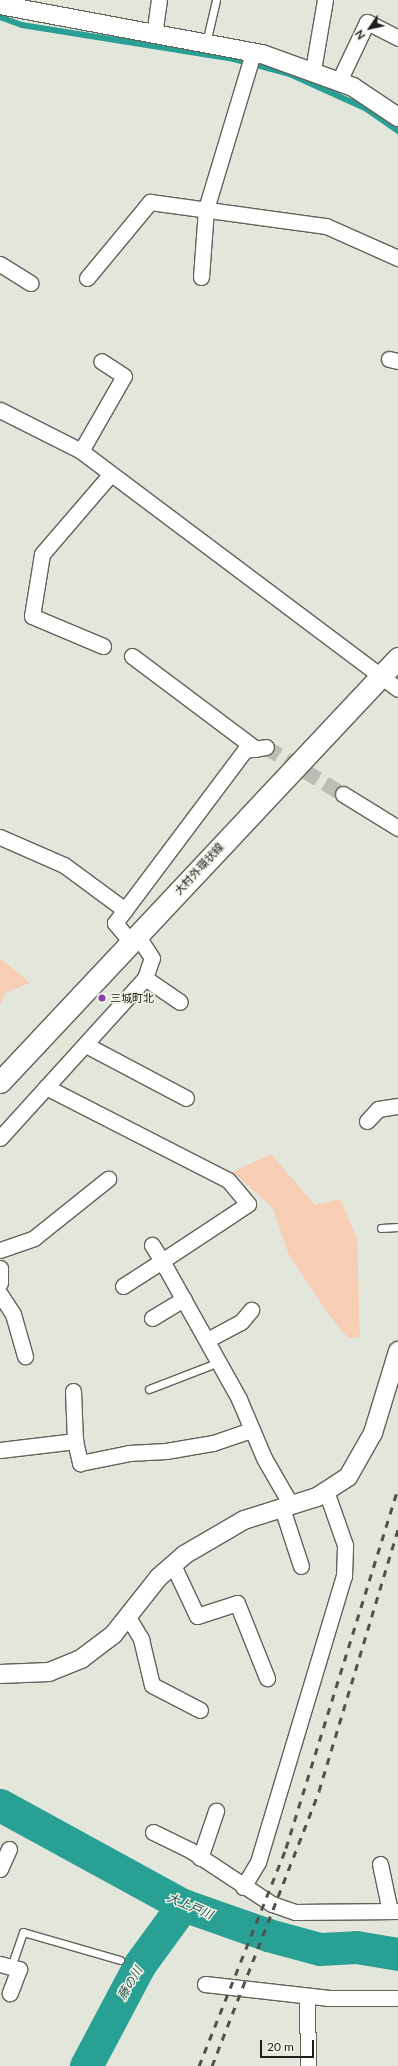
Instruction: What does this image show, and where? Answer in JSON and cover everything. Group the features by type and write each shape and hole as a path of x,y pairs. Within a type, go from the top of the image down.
{"main road":[{"name":"大村外環状線","path":"0,1082 134,938 390,676 398,658"}],"street":[{"path":"154,35 159,0"},
{"path":"313,70 325,0"},
{"path":"1,8 253,53 313,70 339,81 398,118"},
{"path":"339,81 367,22 398,38"},
{"path":"201,277 206,209 253,53"},
{"path":"87,278 150,202 326,226 398,258"},
{"path":"0,264 31,283"},
{"path":"81,451 124,376 101,361"},
{"path":"0,410 81,451 110,475 390,676 398,689"},
{"path":"103,646 32,616 42,554 110,475"},
{"path":"0,1138 86,1045 145,978 152,958 134,938 115,923 244,750 261,748 132,656"},
{"path":"342,794 398,828"},
{"path":"0,838 64,865 125,910"},
{"path":"145,978 180,1002"},
{"path":"86,1045 186,1098"},
{"path":"46,1087 228,1180 248,1204 123,1286"},
{"path":"366,1120 378,1109 398,1106"},
{"path":"0,1250 34,1238 108,1179"},
{"path":"152,1245 219,1362 251,1430 286,1506 301,1566"},
{"path":"0,1268 0,1283"},
{"path":"0,1294 13,1314 25,1356"},
{"path":"152,1318 184,1299"},
{"path":"207,1340 241,1322 251,1310"},
{"path":"0,1674 49,1672 81,1659 113,1635 173,1565 244,1520 326,1492 348,1477 373,1433 398,1351"},
{"path":"73,1391 75,1441 80,1463 129,1452 166,1451 213,1443 251,1430"},
{"path":"0,1450 75,1441"},
{"path":"243,1886 258,1862 344,1576 345,1545 326,1492"},
{"path":"173,1565 197,1616 237,1603 267,1678"},
{"path":"128,1617 141,1639 152,1685 200,1710"},
{"path":"200,1858 216,1811"},
{"path":"153,1832 200,1858 243,1886 295,1912 394,1911 380,1864"},
{"path":"0,1869 10,1849"},
{"path":"6,1965 19,1969 10,1993"},
{"path":"205,1984 307,1996 398,1998"},
{"path":"307,1996 308,2066"}],"lane":[{"path":"206,44 216,0"},
{"path":"381,1228 398,1227"},
{"path":"149,1389 219,1362"},
{"path":"6,1965 23,1932 120,1960"}],"shaded area":[{"path":"0,958 30,983 6,992 0,1005"},
{"path":"271,1154 315,1205 340,1199 357,1239 360,1337 348,1338 329,1315 289,1255 273,1208 233,1172"}],"waterway":[{"path":"0,17 22,25 234,59 290,74 367,109 398,131"},
{"name":"大上戸川","path":"0,1805 183,1905 268,1935 320,1949 356,1947 398,1954"},
{"name":"藤の川","path":"86,2066 140,1964 183,1905"}],"tunnel":[{"path":"266,747 343,794"}],"railway":[{"path":"199,2066 286,1848 398,1489"},
{"path":"212,2066 319,1791 398,1530"}],"place":[{"name":"三城町北","path":"102,998"}]}
